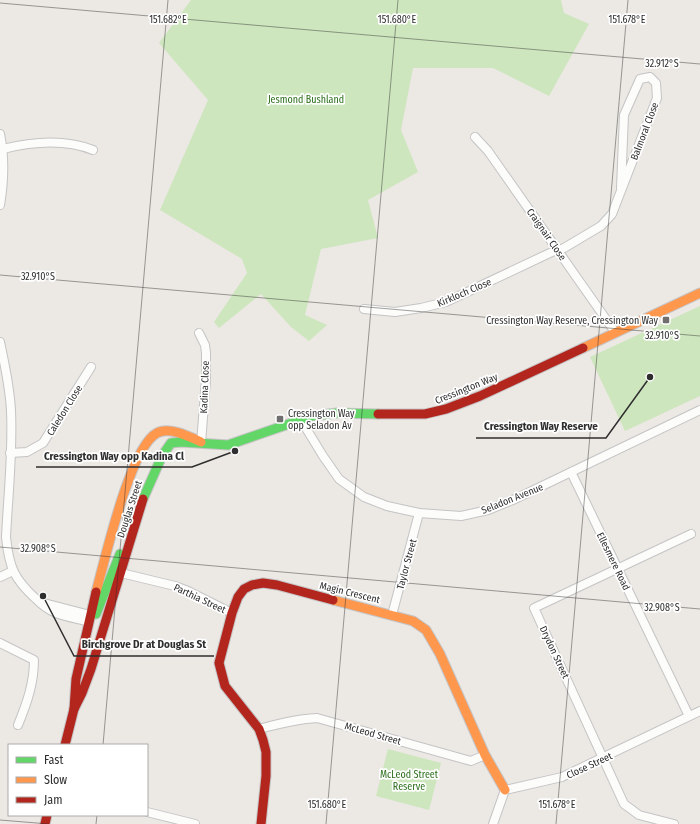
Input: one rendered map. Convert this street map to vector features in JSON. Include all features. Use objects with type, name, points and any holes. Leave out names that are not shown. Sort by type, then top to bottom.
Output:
[{"type":"street","name":"Balmoral Close","points":[[558,250],[601,226],[612,214],[657,98],[656,83],[650,78],[640,79],[624,115],[621,188]]},
{"type":"street","points":[[0,134],[3,149],[3,179],[0,205]]},
{"type":"street","name":"Craignair Close","points":[[475,137],[488,151],[616,332]]},
{"type":"street","points":[[3,149],[24,145],[70,144],[83,146],[93,150]]},
{"type":"street","name":"Kirkloch Close","points":[[364,309],[395,312],[446,302],[558,250]]},
{"type":"street","name":"Cressington Way","points":[[201,443],[228,445],[323,414],[342,412],[424,414],[443,410],[480,396],[700,293]]},
{"type":"street","name":"Kadina Close","points":[[200,333],[205,345],[206,353],[206,380],[201,443]]},
{"type":"street","points":[[0,342],[7,376],[11,410],[6,537],[7,552],[13,571],[20,583],[35,598],[50,605],[91,618]]},
{"type":"street","name":"Caledon Close","points":[[10,453],[27,452],[43,443],[91,367]]},
{"type":"street","name":"Seladon Avenue","points":[[301,420],[339,479],[364,497],[387,506],[419,513],[461,516],[488,510],[515,499],[700,410]]},
{"type":"street","name":"Douglas Street","points":[[65,744],[74,709],[76,679],[119,507],[131,475],[144,447],[154,435],[166,430],[187,435],[201,443]]},
{"type":"street","name":"Douglas Street","points":[[74,709],[83,693],[89,677],[121,573],[137,513],[153,474],[169,444],[176,441],[201,443]]},
{"type":"street","name":"Ellesmere Road","points":[[571,472],[689,716]]},
{"type":"street","points":[[91,618],[98,610],[137,513]]},
{"type":"street","name":"Taylor Street","points":[[392,615],[419,513]]},
{"type":"street","name":"Drydon Street","points":[[674,824],[639,815],[624,804],[534,608],[691,534]]},
{"type":"street","points":[[0,577],[13,571]]},
{"type":"street","name":"Parthia Street","points":[[121,573],[175,586],[232,613]]},
{"type":"street","name":"Magin Crescent","points":[[259,729],[225,686],[220,664],[232,613],[238,597],[244,589],[252,585],[263,583],[277,585],[392,615],[413,622],[426,630],[440,654],[485,755],[505,790]]},
{"type":"street","points":[[89,677],[88,659],[94,631],[91,618]]},
{"type":"street","points":[[0,643],[34,660],[34,674],[28,702],[18,724]]},
{"type":"street","name":"Close Street","points":[[505,790],[562,778],[700,711]]},
{"type":"street","name":"McLeod Street","points":[[259,729],[290,721],[317,718],[471,761],[485,755]]},
{"type":"street","points":[[259,729],[268,764],[261,824]]},
{"type":"street","points":[[493,824],[505,790]]},
{"type":"street","points":[[148,812],[195,824]]},
{"type":"green space","name":"Jesmond Bushland","points":[[191,0],[561,0],[564,13],[589,24],[549,96],[493,68],[413,68],[401,130],[418,172],[368,200],[378,238],[321,249],[305,315],[327,325],[309,341],[291,327],[261,294],[219,328],[214,322],[247,273],[242,259],[160,210],[208,100],[159,43]]},
{"type":"green space","points":[[700,306],[700,396],[625,431],[590,357]]},
{"type":"green space","name":"McLeod Street Reserve","points":[[388,749],[441,763],[429,810],[376,796]]},
{"type":"traffic: fast","points":[[143,499],[162,456],[171,443],[181,442],[228,445],[312,416],[337,413],[378,414]]},
{"type":"traffic: fast","points":[[96,614],[120,554]]},
{"type":"traffic: slow","points":[[583,348],[700,293]]},
{"type":"traffic: slow","points":[[96,592],[112,531],[128,481],[137,459],[147,443],[157,433],[162,431],[173,431],[201,442]]},
{"type":"traffic: slow","points":[[333,600],[413,621],[426,630],[440,654],[485,755],[505,790]]},
{"type":"traffic: jam","points":[[378,414],[425,414],[446,409],[480,396],[583,348]]},
{"type":"traffic: jam","points":[[74,709],[91,669],[143,499]]},
{"type":"traffic: jam","points":[[261,824],[266,776],[266,752],[263,740],[259,729],[225,686],[219,663],[232,613],[238,597],[244,589],[252,585],[263,583],[277,585],[333,600]]},
{"type":"traffic: jam","points":[[65,744],[74,709],[76,679],[96,592]]},
{"type":"traffic: jam","points":[[45,824],[47,816]]},
{"type":"place","name":"Cressington Way Reserve, Cressington Way","points":[[666,320]]},
{"type":"place","name":"Cressington Way Reserve","points":[[650,377]]},
{"type":"place","name":"Cressington Way opp Seladon Av","points":[[280,419]]},
{"type":"place","name":"Cressington Way opp Kadina Cl","points":[[235,451]]},
{"type":"place","name":"Birchgrove Dr at Douglas St","points":[[43,596]]}]
